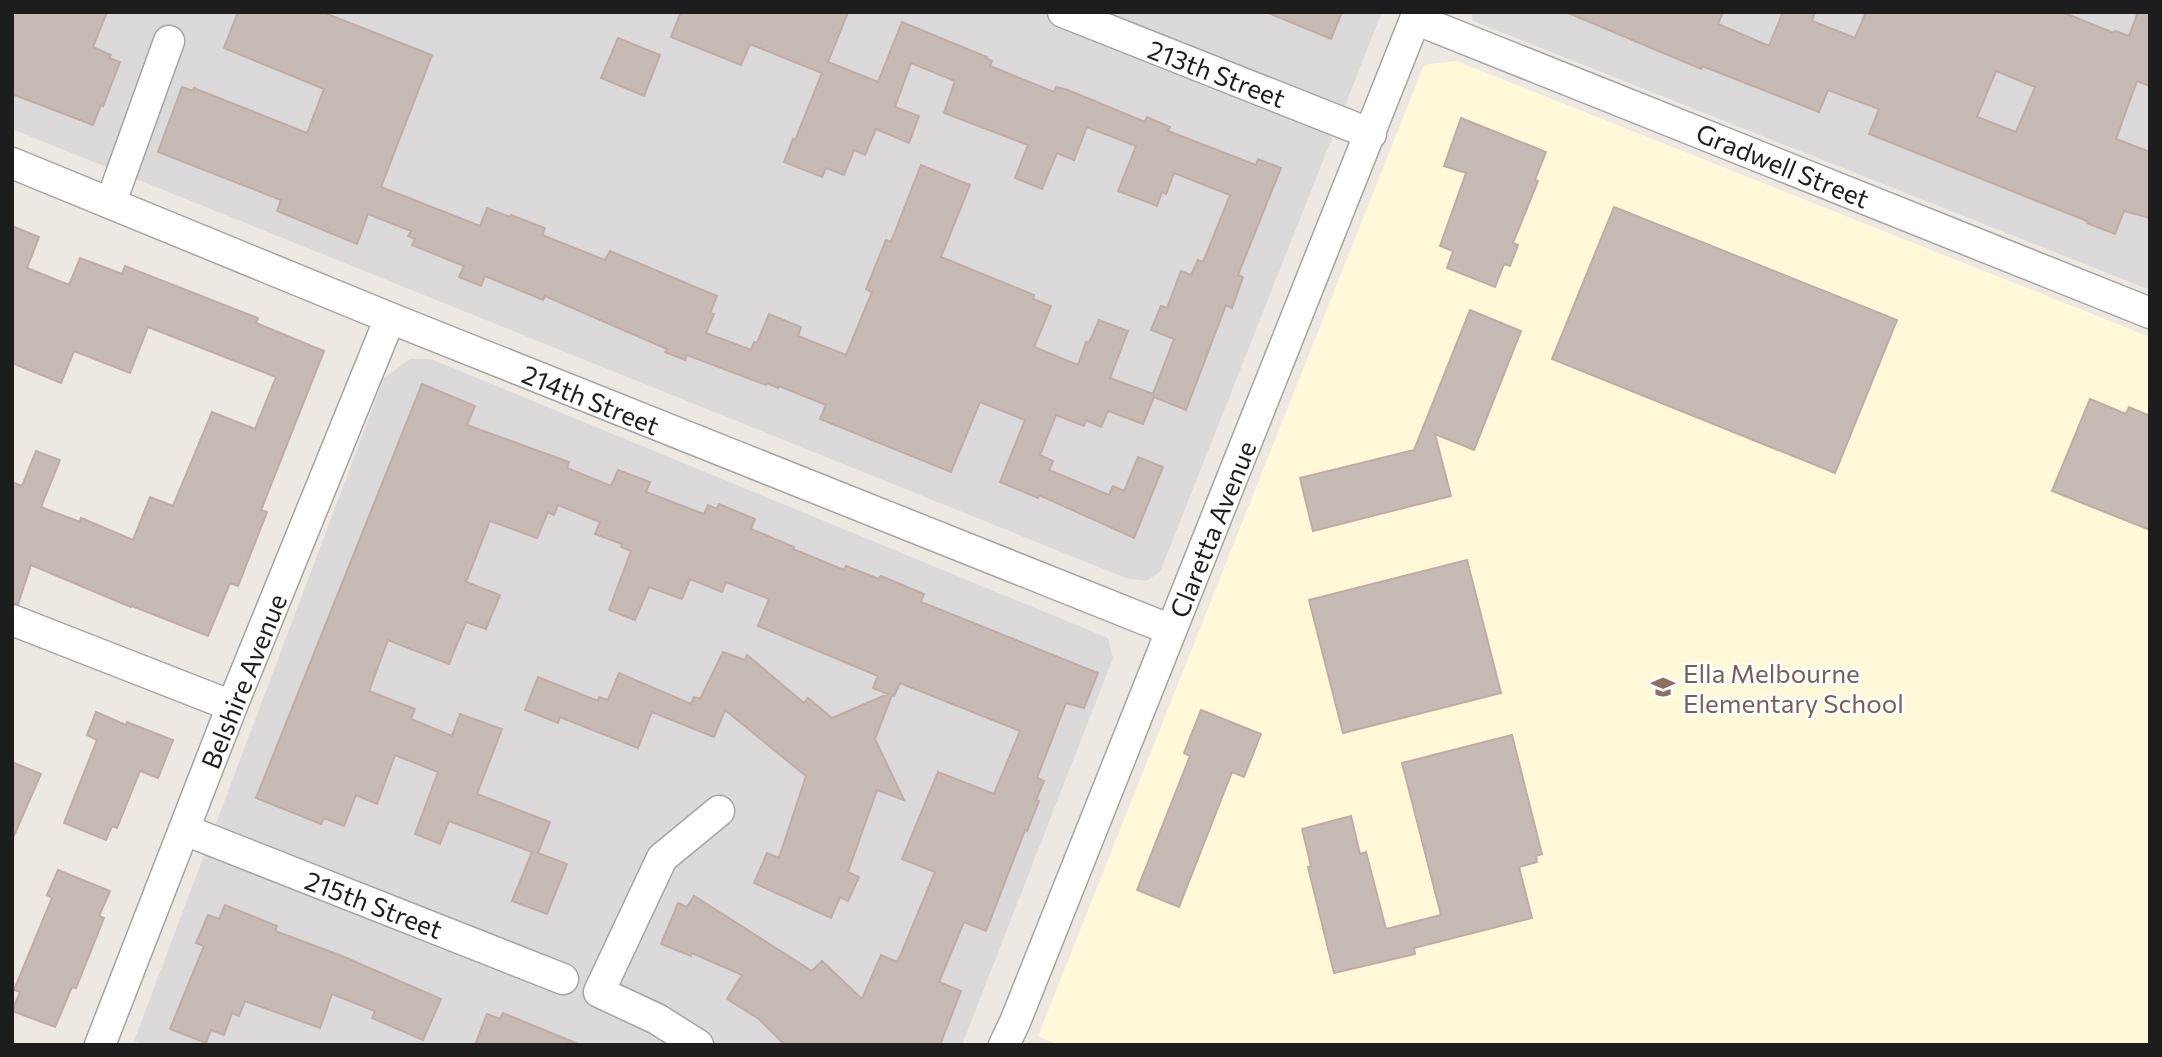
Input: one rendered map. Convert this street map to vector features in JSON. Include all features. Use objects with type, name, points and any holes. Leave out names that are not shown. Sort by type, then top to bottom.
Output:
[{"type":"street","name":"213th Street","points":[[1063,12],[1371,134]]},
{"type":"street","name":"Claretta Avenue","points":[[1004,1045],[1417,16]]},
{"type":"street","name":"Gradwell Street","points":[[1417,16],[2150,313]]},
{"type":"street","points":[[111,202],[169,41]]},
{"type":"street","name":"214th Street","points":[[12,163],[390,318],[1171,630]]},
{"type":"street","name":"Belshire Avenue","points":[[100,1045],[232,706],[390,318]]},
{"type":"street","points":[[12,620],[232,706]]},
{"type":"street","points":[[698,1045],[657,1018],[599,992],[662,858],[719,811]]},
{"type":"street","name":"215th Street","points":[[185,830],[564,979]]},
{"type":"shaded area","points":[[12,12],[1382,12],[1160,572],[1146,581],[1126,578],[12,129]]},
{"type":"shaded area","points":[[1471,12],[2150,12],[2150,290],[1473,21]]},
{"type":"shaded area","name":"Ella Melbourne Elementary School","points":[[1456,61],[2150,337],[2150,1045],[1059,1045],[1038,1036],[1424,65]]},
{"type":"shaded area","points":[[410,359],[431,359],[1108,638],[1113,658],[962,1045],[144,1045],[134,1041],[384,378]]},
{"type":"building","points":[[12,12],[107,12],[93,47],[120,62],[93,125],[12,94]]},
{"type":"building","points":[[238,12],[322,12],[432,55],[381,187],[480,226],[487,208],[510,217],[511,215],[545,228],[542,235],[605,260],[610,251],[717,296],[710,313],[714,314],[706,333],[751,350],[754,342],[757,343],[769,314],[801,327],[798,336],[846,355],[872,292],[866,289],[886,240],[891,242],[921,165],[970,185],[941,257],[1034,295],[1033,299],[1051,306],[1034,347],[1078,365],[1086,342],[1089,343],[1099,320],[1128,331],[1110,378],[1153,394],[1174,339],[1151,330],[1161,306],[1167,308],[1181,271],[1191,275],[1198,260],[1203,262],[1230,195],[1174,173],[1166,194],[1162,192],[1157,206],[1118,191],[1136,146],[1087,127],[1074,160],[1057,153],[1042,189],[1015,178],[1028,145],[944,113],[955,81],[911,63],[895,107],[919,116],[909,143],[876,129],[865,155],[854,150],[844,175],[826,168],[822,177],[784,162],[822,73],[750,44],[741,65],[671,37],[681,12],[848,12],[828,62],[878,82],[902,22],[987,57],[992,61],[990,66],[1054,92],[1056,87],[1068,90],[1145,122],[1147,117],[1170,127],[1168,131],[1256,165],[1258,159],[1281,168],[1238,275],[1243,277],[1232,308],[1226,305],[1186,410],[1154,397],[1143,424],[1108,411],[1101,427],[1086,420],[1084,426],[1056,415],[1040,455],[1053,461],[1049,470],[1109,495],[1113,486],[1124,491],[1138,457],[1163,467],[1134,538],[1039,495],[1038,498],[1000,482],[1025,420],[980,402],[951,472],[820,419],[826,405],[779,386],[766,385],[687,355],[685,360],[665,352],[667,349],[545,296],[543,300],[485,276],[481,286],[459,277],[464,266],[412,245],[415,239],[408,236],[411,231],[368,214],[357,244],[277,211],[281,200],[158,152],[182,87],[193,91],[194,88],[307,133],[324,89],[224,48]]},
{"type":"building","points":[[1266,12],[1342,12],[1331,39]]},
{"type":"building","points":[[1566,12],[1723,12],[1718,24],[1769,46],[1783,12],[1815,12],[1812,21],[1855,38],[1866,12],[2062,12],[2114,33],[2115,31],[2129,36],[2138,12],[2150,12],[2150,86],[2137,81],[2116,139],[2150,152],[2150,218],[2124,211],[2115,234],[1869,134],[1879,109],[1828,90],[1819,112],[1702,66],[1701,69]],"holes":[[[1996,71],[2035,87],[2016,132],[1977,117]]]},
{"type":"building","points":[[618,38],[660,55],[644,96],[601,78]]},
{"type":"building","points":[[1461,118],[1546,152],[1535,180],[1538,181],[1513,243],[1518,245],[1510,266],[1504,264],[1495,287],[1447,268],[1453,251],[1440,246],[1466,173],[1444,166]]},
{"type":"building","points":[[1614,207],[1897,320],[1835,473],[1552,359]]},
{"type":"building","points":[[12,226],[39,237],[27,268],[69,285],[80,258],[122,274],[125,266],[258,318],[256,323],[324,351],[261,510],[267,512],[238,586],[230,583],[208,636],[31,565],[18,604],[12,603],[12,482],[22,486],[36,451],[60,460],[41,507],[80,522],[81,518],[133,540],[150,497],[173,506],[212,412],[255,429],[276,377],[148,327],[130,373],[74,351],[61,383],[12,363]]},
{"type":"building","points":[[1470,310],[1521,331],[1474,450],[1435,434],[1451,496],[1313,531],[1300,478],[1414,450]]},
{"type":"building","points":[[422,384],[475,406],[467,425],[569,462],[567,468],[611,486],[618,470],[650,482],[646,492],[704,514],[708,505],[717,509],[719,504],[755,519],[751,529],[794,547],[793,549],[844,570],[846,566],[879,579],[881,576],[924,594],[921,602],[1098,673],[1084,708],[1066,703],[1037,778],[1044,781],[1036,800],[1039,801],[986,931],[964,922],[939,982],[961,991],[940,1045],[785,1045],[759,1019],[727,999],[742,975],[692,953],[691,956],[661,944],[678,903],[687,907],[694,896],[812,971],[822,961],[862,999],[881,955],[897,962],[935,872],[902,859],[938,772],[994,794],[1020,731],[900,683],[894,696],[892,695],[875,739],[904,800],[877,790],[848,872],[859,877],[848,901],[840,897],[831,918],[754,883],[767,853],[779,858],[806,776],[725,710],[714,737],[652,712],[638,748],[560,717],[558,723],[525,710],[538,677],[598,701],[599,697],[608,700],[619,673],[691,704],[694,697],[700,699],[723,652],[745,660],[747,655],[804,703],[808,698],[832,718],[888,694],[873,688],[878,676],[758,626],[769,599],[726,582],[722,592],[690,579],[682,599],[649,587],[635,620],[609,610],[631,551],[621,547],[622,544],[595,534],[600,522],[558,505],[554,515],[548,512],[537,538],[490,521],[466,582],[500,595],[486,629],[466,622],[449,664],[388,640],[369,691],[415,709],[411,719],[452,736],[460,714],[502,729],[477,794],[550,822],[538,853],[567,864],[547,914],[512,901],[532,852],[449,821],[440,844],[415,834],[438,772],[395,755],[377,804],[356,795],[344,826],[324,818],[321,824],[256,798]]},
{"type":"building","points":[[2090,399],[2126,414],[2129,407],[2150,416],[2150,530],[2052,491]]},
{"type":"building","points":[[1467,560],[1501,693],[1343,733],[1309,600]]},
{"type":"building","points":[[1201,710],[1261,734],[1244,777],[1232,772],[1179,907],[1137,890],[1190,756],[1184,753]]},
{"type":"building","points":[[96,712],[173,740],[158,778],[140,771],[117,828],[112,826],[106,840],[64,823],[97,740],[87,735]]},
{"type":"building","points":[[1512,735],[1542,854],[1536,856],[1537,862],[1519,867],[1532,918],[1414,948],[1415,954],[1334,973],[1308,867],[1311,866],[1302,829],[1351,816],[1360,854],[1366,852],[1386,929],[1441,915],[1402,763]]},
{"type":"building","points":[[12,762],[41,774],[12,840]]},
{"type":"building","points":[[58,870],[110,891],[99,916],[104,918],[76,988],[72,987],[55,1027],[12,1011],[20,992],[14,990],[52,898],[47,895]]},
{"type":"building","points":[[225,905],[277,926],[275,931],[342,956],[441,999],[423,1040],[372,1018],[375,1011],[332,994],[320,1028],[245,1001],[239,1016],[232,1013],[224,1035],[211,1030],[206,1043],[170,1029],[204,946],[196,943],[208,915],[219,919]]},
{"type":"building","points":[[503,1013],[578,1045],[475,1045],[487,1014],[500,1019]]},
{"type":"place","name":"Ella Melbourne Elementary School","points":[[1663,687]]}]
